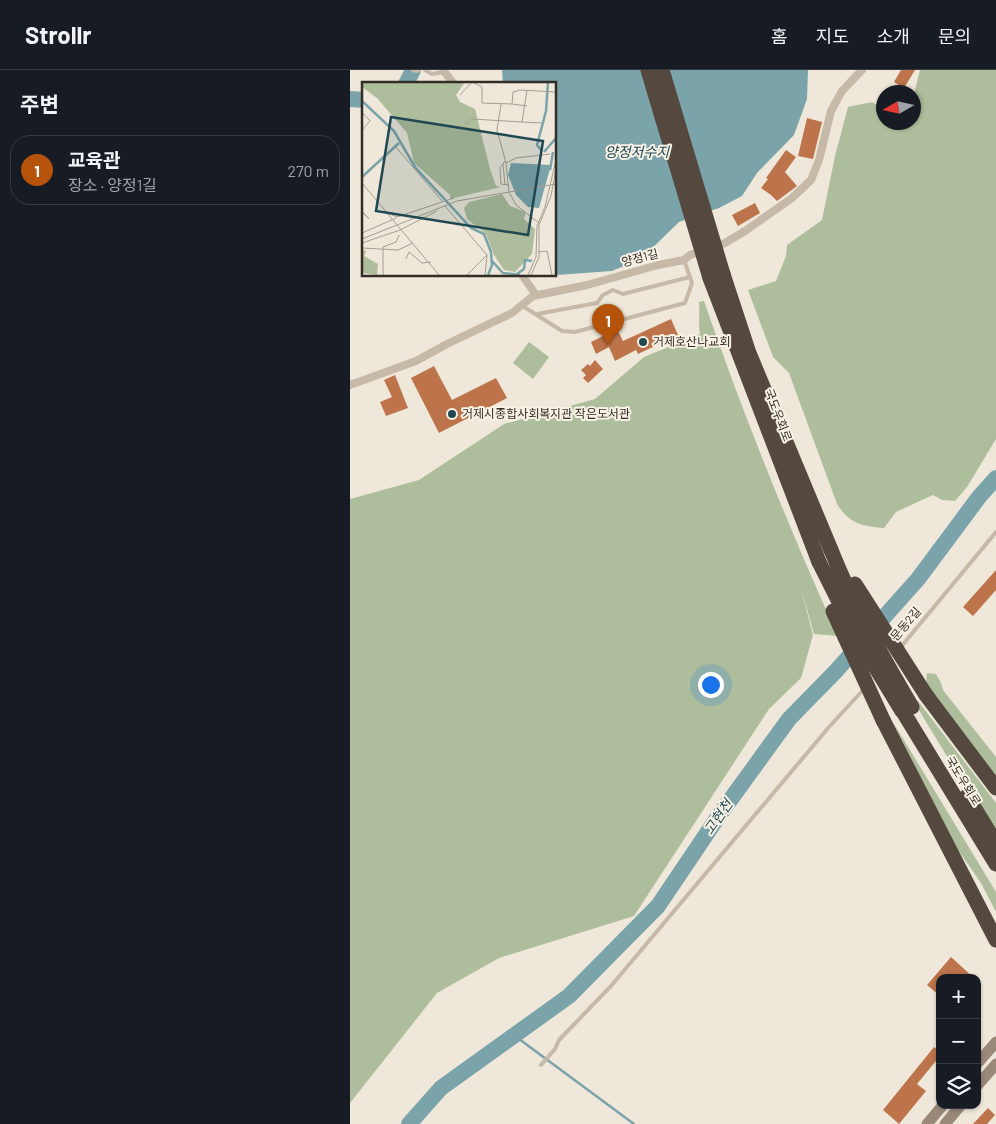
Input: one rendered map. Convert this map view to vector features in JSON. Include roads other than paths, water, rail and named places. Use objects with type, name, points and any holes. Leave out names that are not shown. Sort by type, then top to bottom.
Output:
[{"type":"highway","points":[[648,70],[716,276]]},
{"type":"highway","points":[[662,70],[716,276]]},
{"type":"highway","name":"국도우회로","points":[[716,276],[831,550]]},
{"type":"highway","name":"국도우회로","points":[[716,276],[818,562]]},
{"type":"highway","points":[[831,550],[926,695],[996,788]]},
{"type":"highway","points":[[831,550],[844,582],[908,711]]},
{"type":"highway","points":[[818,562],[854,632],[908,711]]},
{"type":"highway","points":[[818,562],[829,603],[884,720],[996,940]]},
{"type":"highway","name":"국도우회로","points":[[908,711],[996,843]]},
{"type":"highway","name":"국도우회로","points":[[908,711],[996,864]]},
{"type":"highway","points":[[955,861],[969,875],[996,923]]},
{"type":"main road","points":[[981,1059],[996,1042]]},
{"type":"main road","points":[[981,1081],[996,1064]]},
{"type":"main road","points":[[927,1124],[939,1109]]},
{"type":"main road","points":[[945,1124],[958,1109]]},
{"type":"street","name":"양정1길","points":[[350,384],[416,361],[512,313],[521,304],[536,295],[587,285],[658,264],[684,260],[725,243],[745,231],[792,198],[811,180],[819,160],[831,111],[842,91],[862,70]]},
{"type":"street","points":[[444,71],[452,82]]},
{"type":"street","points":[[523,276],[536,295]]},
{"type":"lane","points":[[425,70],[432,74],[444,71]]},
{"type":"lane","points":[[521,304],[562,330],[575,332],[685,303],[692,283],[684,260]]},
{"type":"lane","points":[[536,314],[597,303],[603,295],[613,290],[623,294],[690,277]]},
{"type":"lane","name":"문동2길","points":[[874,677],[996,532]]},
{"type":"lane","points":[[541,1065],[555,1049],[559,1040],[611,986],[829,727],[868,684]]},
{"type":"water","name":"양정저수지","points":[[502,70],[808,70],[807,99],[794,135],[757,173],[742,196],[719,208],[679,222],[641,259],[612,271],[557,275],[556,82],[503,82]]},
{"type":"waterway","points":[[407,82],[413,70]]},
{"type":"waterway","points":[[350,99],[362,100]]},
{"type":"waterway","name":"고현천","points":[[409,1124],[441,1088],[569,996],[658,906],[720,814],[789,719],[836,671],[918,579],[979,497],[996,478]]},
{"type":"waterway","points":[[515,1036],[634,1124]]},
{"type":"place","name":"거제호산나교회","points":[[643,342]]},
{"type":"place","name":"교육관","points":[[608,345]]},
{"type":"place","name":"거제시종합사회복지관 작은도서관","points":[[452,414]]}]
